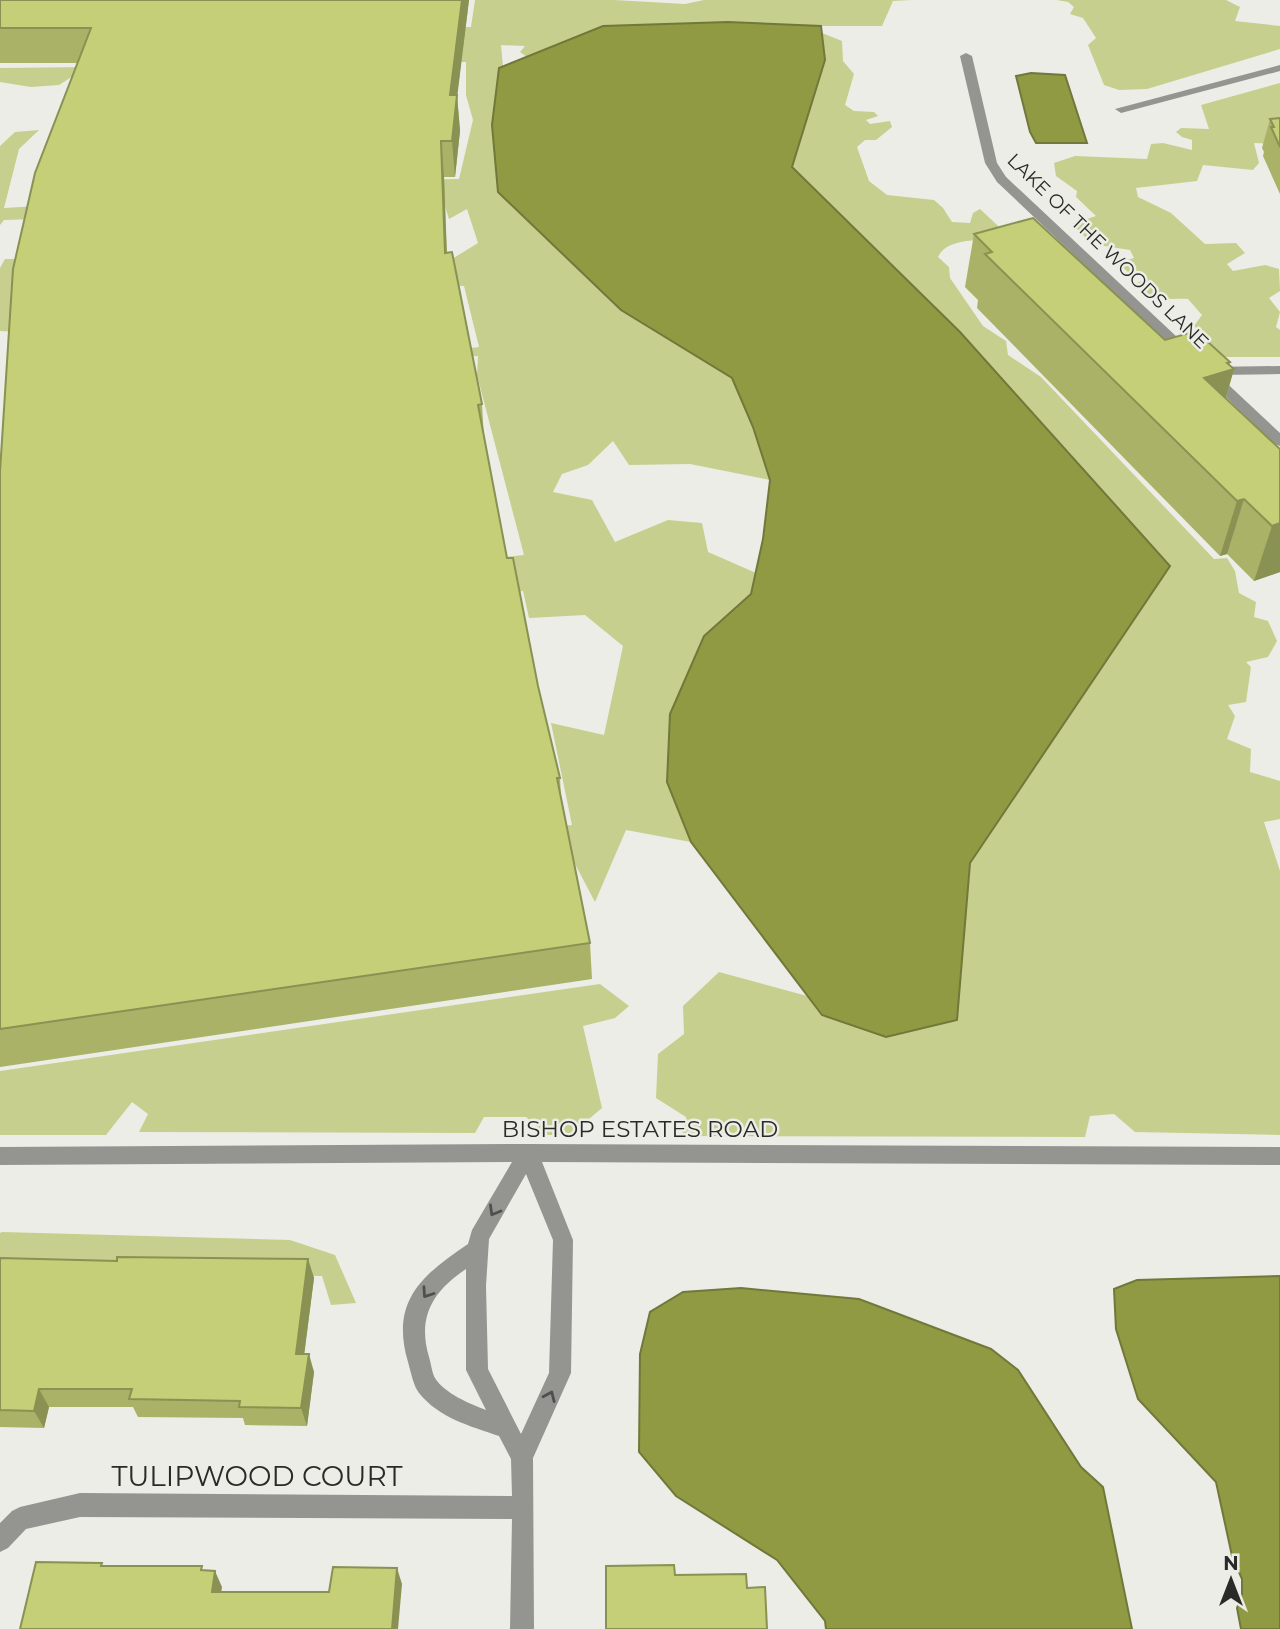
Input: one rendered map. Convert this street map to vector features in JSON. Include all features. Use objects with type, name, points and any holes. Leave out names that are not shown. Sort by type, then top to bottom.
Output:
[{"type":"street","name":"LAKE OF THE WOODS LANE","points":[[965,56],[990,163],[1001,179],[1280,441]]},
{"type":"street","points":[[1121,109],[1280,68]]},
{"type":"street","points":[[1205,371],[1280,370]]},
{"type":"street","points":[[522,1629],[522,1458],[477,1370],[475,1286],[479,1237],[528,1153]]},
{"type":"street","points":[[522,1458],[560,1373],[562,1240],[528,1153]]},
{"type":"street","name":"BISHOP ESTATES ROAD","points":[[0,1156],[528,1153],[1280,1156]]},
{"type":"street","points":[[478,1249],[437,1277],[418,1305],[413,1341],[426,1385],[457,1411],[507,1428]]},
{"type":"street","name":"TULIPWOOD COURT","points":[[0,1540],[20,1519],[80,1505],[524,1508]]},
{"type":"shaded area","points":[[475,0],[614,0],[685,4],[704,0],[911,0],[893,1],[882,26],[728,22],[603,26],[527,57],[520,52],[525,46],[501,45],[503,67],[499,69],[498,192],[621,310],[732,378],[753,427],[770,480],[690,464],[629,465],[613,441],[588,465],[562,474],[553,492],[592,500],[615,542],[668,520],[702,523],[708,552],[756,573],[751,594],[704,636],[667,782],[691,842],[626,830],[595,902],[575,864],[335,903],[306,856],[572,825],[551,723],[604,735],[623,646],[585,615],[529,618],[523,591],[207,628],[41,608],[524,555],[477,375],[478,356],[283,369],[479,347],[464,286],[438,285],[452,259],[478,243],[467,209],[449,219],[445,206],[273,213],[271,182],[459,179],[473,120],[466,95],[466,62],[302,63],[283,27],[471,27]]},
{"type":"shaded area","points":[[1057,0],[1226,0],[1240,7],[1235,21],[1280,26],[1280,49],[1147,89],[1119,90],[1104,85],[1088,45],[1096,38],[1083,18],[1070,14],[1074,7],[1068,2]]},
{"type":"shaded area","points":[[728,22],[821,26],[825,60],[792,167],[960,332],[1170,566],[970,863],[957,1020],[886,1037],[822,1015],[691,842],[667,782],[670,714],[704,636],[751,594],[763,539],[770,480],[753,427],[732,378],[621,310],[498,192],[492,125],[499,68],[603,26]]},
{"type":"shaded area","points":[[822,33],[842,41],[843,61],[854,74],[845,105],[854,111],[874,112],[878,116],[866,120],[870,124],[890,121],[892,127],[876,140],[865,140],[857,147],[869,181],[887,195],[934,200],[952,222],[970,223],[973,213],[980,209],[1012,239],[960,242],[943,250],[938,257],[949,267],[950,278],[983,326],[1006,341],[1008,355],[1041,377],[1214,559],[1227,558],[1235,571],[1239,593],[1256,602],[1254,617],[1268,621],[1277,641],[1268,657],[1246,662],[1251,667],[1246,702],[1228,705],[1235,716],[1227,739],[1251,749],[1250,772],[1280,781],[1280,819],[1264,822],[1280,871],[1280,1135],[1135,1132],[1114,1114],[1090,1116],[1085,1137],[682,1136],[686,1117],[656,1098],[658,1054],[684,1034],[683,1006],[719,972],[807,996],[822,1015],[957,1020],[970,863],[1170,566],[960,332],[792,167],[825,60]]},
{"type":"shaded area","points":[[87,67],[59,85],[31,87],[0,82],[0,68]]},
{"type":"shaded area","points":[[1031,73],[1065,75],[1087,143],[1036,143],[1030,132],[1016,76]]},
{"type":"shaded area","points":[[1280,83],[1280,144],[1254,143],[1259,163],[1253,170],[1203,165],[1197,181],[1136,188],[1138,197],[1171,213],[1205,244],[1236,243],[1245,253],[1227,264],[1233,271],[1265,265],[1279,269],[1280,291],[1269,298],[1280,312],[1276,327],[1280,330],[1280,357],[1220,357],[1206,349],[1206,336],[1194,326],[1202,315],[1188,299],[1158,298],[1145,294],[1137,283],[1142,281],[1141,272],[1128,272],[1118,263],[1134,258],[1130,250],[1092,244],[1072,224],[1096,216],[1076,197],[1077,191],[1056,176],[1054,163],[1075,156],[1147,159],[1151,144],[1163,143],[1192,150],[1192,140],[1176,132],[1181,128],[1209,129],[1201,105]]},
{"type":"shaded area","points":[[39,130],[19,149],[4,208],[38,206],[36,219],[4,220],[0,225],[0,146],[15,132]]},
{"type":"shaded area","points":[[5,259],[30,259],[18,332],[0,331],[0,268]]},
{"type":"shaded area","points":[[600,984],[629,1006],[615,1018],[583,1026],[602,1108],[570,1135],[547,1135],[526,1117],[484,1117],[475,1133],[139,1132],[148,1114],[132,1102],[106,1135],[0,1135],[0,1071]]},
{"type":"shaded area","points":[[2,1232],[290,1240],[335,1255],[356,1303],[331,1305],[322,1276],[121,1273],[0,1263]]},
{"type":"shaded area","points":[[1280,1276],[1280,1629],[1241,1629],[1237,1608],[1242,1594],[1242,1579],[1232,1556],[1216,1482],[1138,1399],[1116,1329],[1114,1289],[1137,1280]]},
{"type":"shaded area","points":[[741,1288],[859,1299],[991,1349],[1018,1370],[1081,1467],[1103,1487],[1132,1629],[826,1629],[825,1621],[777,1560],[676,1496],[639,1452],[640,1354],[650,1312],[683,1292]]},
{"type":"building","points":[[0,0],[462,0],[450,95],[457,95],[452,141],[441,141],[445,253],[452,252],[482,404],[478,405],[507,558],[513,558],[538,686],[560,778],[557,778],[590,943],[0,1029],[0,471],[13,269],[35,173],[91,28],[0,28]]},
{"type":"building","points":[[1280,118],[1280,147],[1270,119]]},
{"type":"building","points":[[1033,218],[1165,340],[1196,331],[1230,362],[1227,363],[1234,369],[1204,378],[1280,449],[1280,523],[1272,526],[1244,499],[1237,501],[985,254],[992,252],[974,234]]},
{"type":"building","points":[[117,1257],[308,1259],[296,1354],[309,1354],[301,1408],[239,1407],[240,1401],[129,1399],[132,1389],[39,1389],[34,1411],[0,1410],[0,1258],[117,1261]]},
{"type":"building","points":[[36,1562],[102,1563],[101,1566],[202,1566],[201,1570],[215,1571],[212,1592],[329,1592],[333,1567],[397,1568],[392,1629],[20,1629]]},
{"type":"building","points":[[674,1565],[675,1575],[746,1574],[747,1588],[765,1587],[767,1629],[606,1629],[606,1566]]}]
